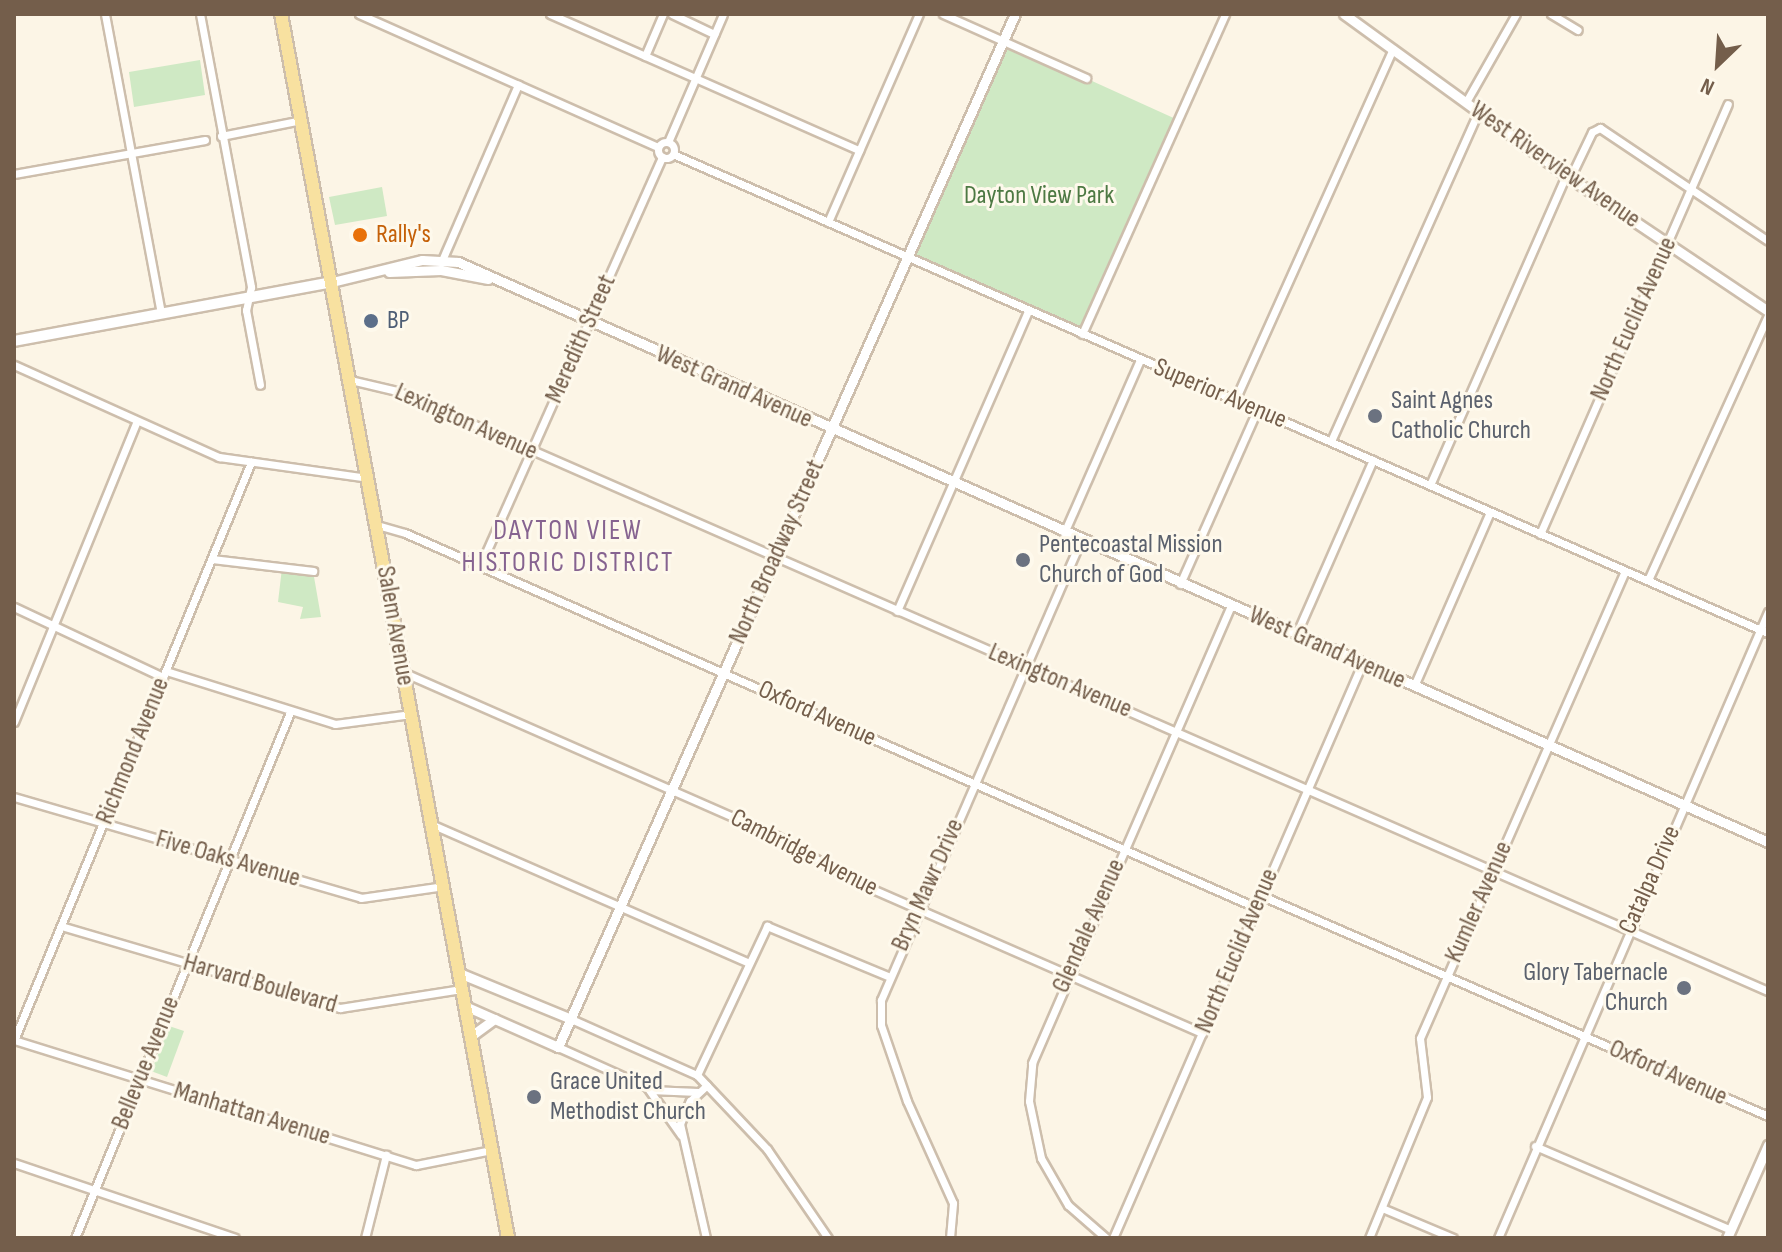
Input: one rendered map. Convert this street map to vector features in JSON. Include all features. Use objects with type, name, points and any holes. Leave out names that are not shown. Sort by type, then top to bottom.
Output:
[{"type":"main road","name":"Salem Avenue","points":[[281,14],[508,1238]]},
{"type":"main road","name":"West Grand Avenue","points":[[14,341],[332,282]]},
{"type":"street","points":[[105,14],[161,313]]},
{"type":"street","points":[[200,14],[251,287],[248,300],[260,385]]},
{"type":"street","points":[[359,14],[658,147],[662,157],[673,154],[668,142]]},
{"type":"street","points":[[550,14],[859,150]]},
{"type":"street","points":[[645,56],[663,14]]},
{"type":"street","points":[[672,14],[714,34]]},
{"type":"street","points":[[658,147],[668,142],[723,14]]},
{"type":"street","points":[[828,222],[919,14]]},
{"type":"street","points":[[943,14],[1086,78]]},
{"type":"street","name":"North Broadway Street","points":[[558,1047],[1015,14]]},
{"type":"street","points":[[1082,334],[1225,14]]},
{"type":"street","name":"West Riverview Avenue","points":[[1344,14],[1568,176],[1768,313]]},
{"type":"street","points":[[1466,102],[1516,14]]},
{"type":"street","points":[[1551,14],[1578,30]]},
{"type":"street","points":[[1235,400],[1393,49]]},
{"type":"street","points":[[443,258],[518,85]]},
{"type":"street","name":"North Euclid Avenue","points":[[1540,534],[1728,104]]},
{"type":"street","points":[[1331,441],[1478,112]]},
{"type":"street","points":[[221,136],[302,120]]},
{"type":"street","points":[[1430,485],[1568,176],[1592,132],[1600,128],[1768,241]]},
{"type":"street","points":[[14,174],[205,140]]},
{"type":"street","name":"Superior Avenue","points":[[673,154],[1764,631]]},
{"type":"street","name":"Meredith Street","points":[[480,566],[662,157]]},
{"type":"street","name":"West Grand Avenue","points":[[332,282],[443,258],[1768,842]]},
{"type":"street","name":"West Grand Avenue","points":[[389,272],[441,270],[491,280]]},
{"type":"street","points":[[897,611],[1028,311]]},
{"type":"street","points":[[1648,580],[1768,313]]},
{"type":"street","points":[[1064,533],[1140,360]]},
{"type":"street","points":[[14,365],[206,452],[251,462],[368,478]]},
{"type":"street","name":"Lexington Avenue","points":[[350,380],[375,382],[1768,991]]},
{"type":"street","points":[[1180,584],[1257,410]]},
{"type":"street","points":[[14,722],[137,421]]},
{"type":"street","points":[[1296,635],[1373,460]]},
{"type":"street","name":"Richmond Avenue","points":[[14,1040],[251,462]]},
{"type":"street","points":[[1414,686],[1490,512]]},
{"type":"street","name":"Oxford Avenue","points":[[377,525],[480,566],[1255,907]]},
{"type":"street","name":"Bryn Mawr Drive","points":[[950,1238],[953,1203],[881,1025],[888,976],[1081,540]]},
{"type":"street","points":[[212,559],[313,571]]},
{"type":"street","name":"Kumler Avenue","points":[[1369,1238],[1427,1097],[1420,1038],[1625,571]]},
{"type":"street","name":"Glendale Avenue","points":[[1106,1238],[1077,1215],[1054,1184],[1031,1121],[1032,1063],[1231,606]]},
{"type":"street","points":[[14,607],[164,674],[342,725],[411,714]]},
{"type":"street","name":"Catalpa Drive","points":[[1498,1238],[1683,804],[1764,631],[1768,612]]},
{"type":"street","name":"North Euclid Avenue","points":[[1113,1238],[1362,664]]},
{"type":"street","name":"Cambridge Avenue","points":[[405,673],[672,790],[918,908],[1202,1033]]},
{"type":"street","name":"Bellevue Avenue","points":[[75,1238],[291,710]]},
{"type":"street","name":"Five Oaks Avenue","points":[[14,797],[369,899],[444,886]]},
{"type":"street","points":[[431,824],[747,962]]},
{"type":"street","name":"Oxford Avenue","points":[[1260,895],[1768,1116]]},
{"type":"street","name":"Harvard Boulevard","points":[[61,926],[340,1008],[462,989]]},
{"type":"street","points":[[697,1075],[761,931],[773,927],[888,976]]},
{"type":"street","points":[[459,973],[484,980],[697,1075],[767,1149],[828,1238]]},
{"type":"street","points":[[462,989],[484,980]]},
{"type":"street","points":[[465,1006],[650,1090],[698,1092]]},
{"type":"street","points":[[471,1036],[494,1019]]},
{"type":"street","name":"Manhattan Avenue","points":[[14,1040],[416,1165],[492,1150]]},
{"type":"street","points":[[706,1238],[682,1137],[685,1111],[707,1085]]},
{"type":"street","points":[[650,1090],[682,1137]]},
{"type":"street","points":[[1535,1146],[1729,1234],[1768,1145]]},
{"type":"street","points":[[365,1238],[386,1155]]},
{"type":"street","points":[[14,1163],[235,1238]]},
{"type":"street","points":[[1382,1208],[1453,1238]]},
{"type":"green space","name":"Dayton View Park","points":[[1004,41],[1178,120],[1082,334],[906,256]]},
{"type":"green space","points":[[200,60],[205,95],[134,107],[129,72]]},
{"type":"green space","points":[[382,187],[387,216],[335,225],[329,197]]},
{"type":"green space","points":[[282,568],[313,571],[321,617],[300,619],[303,607],[278,602]]},
{"type":"green space","points":[[169,1026],[184,1031],[167,1077],[151,1071]]},
{"type":"place","name":"Rally's","points":[[360,235]]},
{"type":"place","name":"BP","points":[[371,321]]},
{"type":"place","name":"Saint Agnes Catholic Church","points":[[1375,416]]},
{"type":"place","name":"Pentecoastal Mission Church of God","points":[[1023,560]]},
{"type":"place","name":"Glory Tabernacle Church","points":[[1684,988]]},
{"type":"place","name":"Grace United Methodist Church","points":[[534,1097]]},
{"type":"district","name":"DAYTON VIEW HISTORIC DISTRICT","points":[[568,547]]}]
